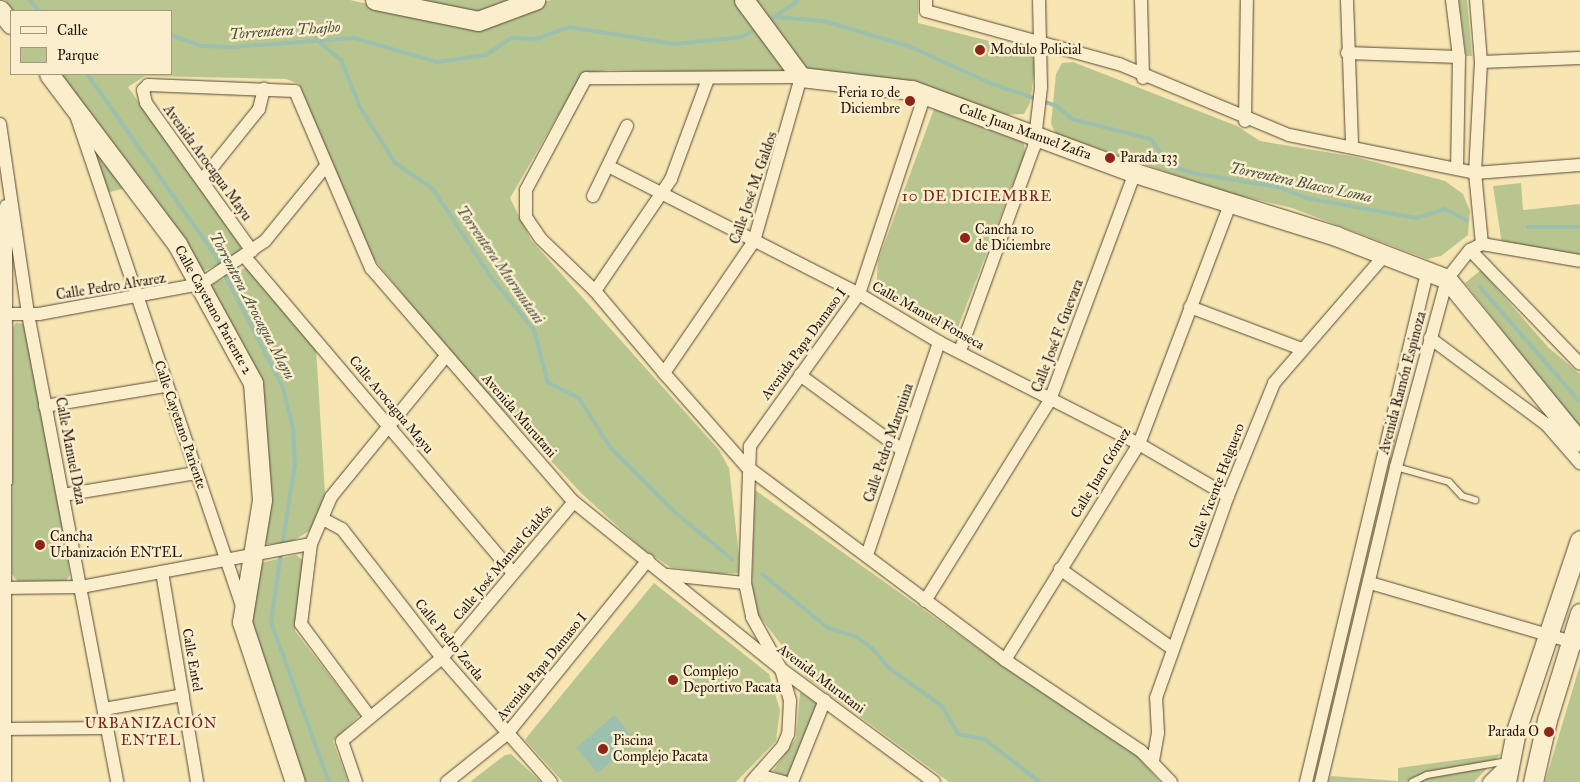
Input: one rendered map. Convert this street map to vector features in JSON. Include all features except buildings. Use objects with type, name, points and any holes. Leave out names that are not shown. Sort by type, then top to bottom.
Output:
[{"type":"street","points":[[375,0],[478,21],[535,0]]},
{"type":"street","points":[[960,350],[1036,135],[1041,87],[1039,0]]},
{"type":"street","points":[[1141,0],[1143,78]]},
{"type":"street","points":[[1245,121],[1247,0]]},
{"type":"street","points":[[1346,0],[1352,146]]},
{"type":"street","points":[[1452,0],[1459,57],[1456,168]]},
{"type":"street","points":[[1476,0],[1481,62],[1476,173],[1482,244],[1580,261]]},
{"type":"street","points":[[748,5],[766,32],[801,77]]},
{"type":"street","points":[[926,5],[1119,64],[1143,78],[1245,121],[1289,135],[1352,146],[1476,173],[1580,165]]},
{"type":"street","points":[[0,10],[10,23]]},
{"type":"street","points":[[1347,53],[1459,57]]},
{"type":"street","points":[[1481,62],[1580,58]]},
{"type":"street","name":"Calle Cayetano Pariente","points":[[50,75],[74,106],[136,299],[227,559],[242,606],[244,635],[295,782]]},
{"type":"street","name":"Calle Juan Manuel Zafra","points":[[595,291],[540,238],[526,217],[525,201],[526,190],[586,78],[708,79],[801,77],[925,95],[1135,173],[1336,236],[1383,257],[1447,279]]},
{"type":"street","name":"Calle José M. Galdos","points":[[664,373],[754,241],[801,77]]},
{"type":"street","points":[[708,79],[663,193],[595,291],[746,466],[1005,660],[1153,761],[1171,782]]},
{"type":"street","name":"Avenida Murutani","points":[[143,90],[154,83],[295,91],[301,98],[326,166],[371,268],[574,502],[781,669],[934,782]]},
{"type":"street","points":[[202,180],[260,110],[264,89]]},
{"type":"street","name":"Avenida Arocagua Mayu","points":[[143,90],[146,104],[202,180],[249,254]]},
{"type":"street","name":"Avenida Papa Damaso I","points":[[781,669],[752,617],[745,583],[746,466],[750,446],[859,294],[925,95]]},
{"type":"street","name":"Calle Cayetano Pariente 2","points":[[74,106],[178,244],[253,383],[262,500],[242,606]]},
{"type":"street","name":"Calle Manuel Daza","points":[[0,124],[6,151],[28,314],[117,782]]},
{"type":"street","points":[[593,196],[610,167],[627,126]]},
{"type":"street","points":[[5,782],[3,498],[6,151]]},
{"type":"street","name":"Calle Pedro Alvarez","points":[[4,314],[28,314],[136,299],[201,284],[249,254],[326,166]]},
{"type":"street","name":"Calle Manuel Fonseca","points":[[610,167],[859,294],[938,342],[960,350],[1050,400],[1139,444],[1228,496]]},
{"type":"street","name":"Calle José F. Guevara","points":[[924,601],[1050,400],[1135,173]]},
{"type":"street","name":"Calle Juan Gómez","points":[[1005,660],[1139,444],[1230,204]]},
{"type":"street","name":"Avenida Ramón Espinoza","points":[[1321,782],[1370,583],[1396,467],[1447,279],[1470,250],[1482,244]]},
{"type":"street","points":[[1470,250],[1580,364]]},
{"type":"street","name":"Calle Arocagua Mayu","points":[[249,254],[389,426],[513,573]]},
{"type":"street","name":"Calle Vicente Helguero","points":[[1153,761],[1158,733],[1156,698],[1228,496],[1274,383],[1383,257]]},
{"type":"street","name":"Avenida Ramón Espinoza","points":[[1306,782],[1427,272]]},
{"type":"street","points":[[1447,279],[1580,442]]},
{"type":"street","points":[[1190,306],[1302,349]]},
{"type":"street","points":[[1430,338],[1546,424],[1580,463]]},
{"type":"street","name":"Calle Pedro Marquina","points":[[867,555],[938,342]]},
{"type":"street","points":[[370,717],[301,624],[311,544],[331,497],[446,356]]},
{"type":"street","points":[[800,375],[902,450]]},
{"type":"street","points":[[45,406],[166,386]]},
{"type":"street","points":[[63,495],[196,473]]},
{"type":"street","name":"Calle José Manuel Galdós","points":[[356,782],[342,741],[442,658],[574,502]]},
{"type":"street","name":"Calle Pedro Zerda","points":[[323,519],[342,529],[442,658],[551,782]]},
{"type":"street","points":[[1506,782],[1512,760],[1516,731],[1547,632],[1580,540]]},
{"type":"street","points":[[3,588],[81,587],[311,544]]},
{"type":"street","name":"Avenida Papa Damaso I","points":[[447,782],[507,734],[648,560]]},
{"type":"street","points":[[1060,569],[1173,648]]},
{"type":"street","name":"Calle Entel","points":[[162,572],[197,782]]},
{"type":"street","points":[[666,575],[745,583]]},
{"type":"street","points":[[1370,583],[1547,632],[1575,643]]},
{"type":"street","points":[[1533,782],[1542,739],[1575,643],[1580,613]]},
{"type":"street","points":[[754,779],[788,734],[790,701],[781,669]]},
{"type":"street","points":[[104,709],[183,696]]},
{"type":"street","points":[[792,782],[825,700]]},
{"type":"street","points":[[5,729],[107,728]]},
{"type":"street","points":[[1516,731],[1542,739]]},
{"type":"street","points":[[1489,782],[1512,760]]},
{"type":"street","points":[[754,779],[784,782]]},
{"type":"lane","points":[[1396,467],[1449,482],[1462,496],[1475,500]]},
{"type":"lane","points":[[1412,782],[1427,775],[1512,760]]},
{"type":"green space","points":[[5,0],[350,0],[420,16],[513,10],[551,0],[738,0],[788,75],[608,70],[582,74],[510,198],[531,240],[719,450],[729,468],[741,573],[717,574],[670,567],[643,549],[582,494],[453,356],[366,249],[299,84],[286,79],[145,76],[128,87],[241,246],[239,254],[202,272],[61,75],[172,75],[172,10],[12,10]]},
{"type":"green space","points":[[406,0],[517,0],[480,16]]},
{"type":"green space","points":[[753,0],[918,0],[918,23],[1037,53],[1030,103],[1024,114],[1002,115],[807,70]]},
{"type":"green space","points":[[1459,0],[1467,0],[1472,56],[1466,56]]},
{"type":"green space","points":[[1073,62],[1237,126],[1260,141],[1356,157],[1445,181],[1463,194],[1470,211],[1468,235],[1441,256],[1427,259],[1292,208],[1225,192],[1056,134],[1051,124],[1056,74],[1062,63]]},
{"type":"green space","points":[[934,109],[1024,143],[1025,153],[955,335],[876,290],[878,261]]},
{"type":"green space","points":[[88,135],[129,187],[106,193]]},
{"type":"green space","points":[[1521,183],[1523,210],[1580,204],[1580,256],[1502,244],[1493,186]]},
{"type":"green space","points":[[245,268],[252,270],[316,348],[325,494],[311,530],[289,543],[267,544],[263,539],[259,390],[211,291],[213,284]]},
{"type":"green space","points":[[1481,270],[1548,347],[1580,374],[1580,429],[1465,283]]},
{"type":"green space","points":[[16,323],[25,324],[61,513],[70,575],[66,581],[18,582],[12,574],[13,327]]},
{"type":"green space","points":[[755,490],[1017,676],[1136,755],[1160,782],[949,782],[806,677],[757,613],[752,585]]},
{"type":"green space","points":[[296,555],[304,561],[295,631],[360,715],[333,741],[348,782],[305,782],[249,616],[256,564]]},
{"type":"green space","name":"Complejo Deportivo Pacata","points":[[654,583],[769,674],[780,710],[776,741],[736,782],[563,782],[525,740]]},
{"type":"green space","points":[[1580,665],[1580,782],[1545,782]]},
{"type":"green space","points":[[800,692],[818,705],[787,777],[773,771],[796,738]]},
{"type":"green space","points":[[511,754],[541,782],[470,782],[505,755]]},
{"type":"green space","points":[[1501,754],[1474,782],[1328,782],[1331,776],[1398,781],[1398,768]]},
{"type":"shaded area","name":"Piscina Complejo Pacata","points":[[614,715],[636,740],[598,773],[576,748]]},
{"type":"waterway","name":"Torrentera Arocagua Mayu","points":[[30,0],[38,10]]},
{"type":"waterway","name":"Torrentera Thajho","points":[[767,22],[798,0]]},
{"type":"waterway","name":"Torrentera Blacco Loma","points":[[776,17],[824,21],[911,47],[992,84],[1057,106],[1072,119],[1151,139],[1169,166],[1197,174],[1278,187],[1306,198],[1416,218],[1445,209],[1466,220]]},
{"type":"waterway","name":"Torrentera Thajho","points":[[172,35],[202,46],[233,47],[354,38],[437,62],[486,55],[511,38],[536,39],[569,27],[675,44],[741,37],[757,29]]},
{"type":"waterway","name":"Torrentera Murmutani","points":[[316,39],[341,60],[360,107],[395,163],[433,189],[491,277],[534,330],[548,383],[579,398],[610,447],[677,514],[733,560]]},
{"type":"waterway","name":"Torrentera Arocagua Mayu","points":[[88,75],[215,255],[283,388],[293,428],[295,464],[282,546]]},
{"type":"waterway","name":"Torrentera Blacco Loma","points":[[1528,227],[1580,227]]},
{"type":"waterway","points":[[1480,287],[1580,402]]},
{"type":"waterway","name":"Torrentera Arocagua Mayu","points":[[281,553],[271,622],[329,782]]},
{"type":"waterway","name":"Torrentera Murmutani","points":[[762,574],[828,628],[857,637],[873,649],[889,668],[942,706],[958,734],[984,739],[1040,782]]},
{"type":"place","name":"Modulo Policial","points":[[980,50]]},
{"type":"place","name":"Feria 10 de Diciembre","points":[[910,101]]},
{"type":"place","name":"Parada 133","points":[[1110,158]]},
{"type":"place","name":"Cancha 10 de Diciembre","points":[[965,238]]},
{"type":"place","name":"Cancha Urbanización ENTEL","points":[[40,545]]},
{"type":"place","name":"Complejo Deportivo Pacata","points":[[673,680]]},
{"type":"place","name":"Parada O","points":[[1549,732]]},
{"type":"place","name":"Piscina Complejo Pacata","points":[[603,749]]},
{"type":"district","name":"10 DE DICIEMBRE","points":[[977,197]]},
{"type":"district","name":"URBANIZACIÓN ENTEL","points":[[151,732]]}]
